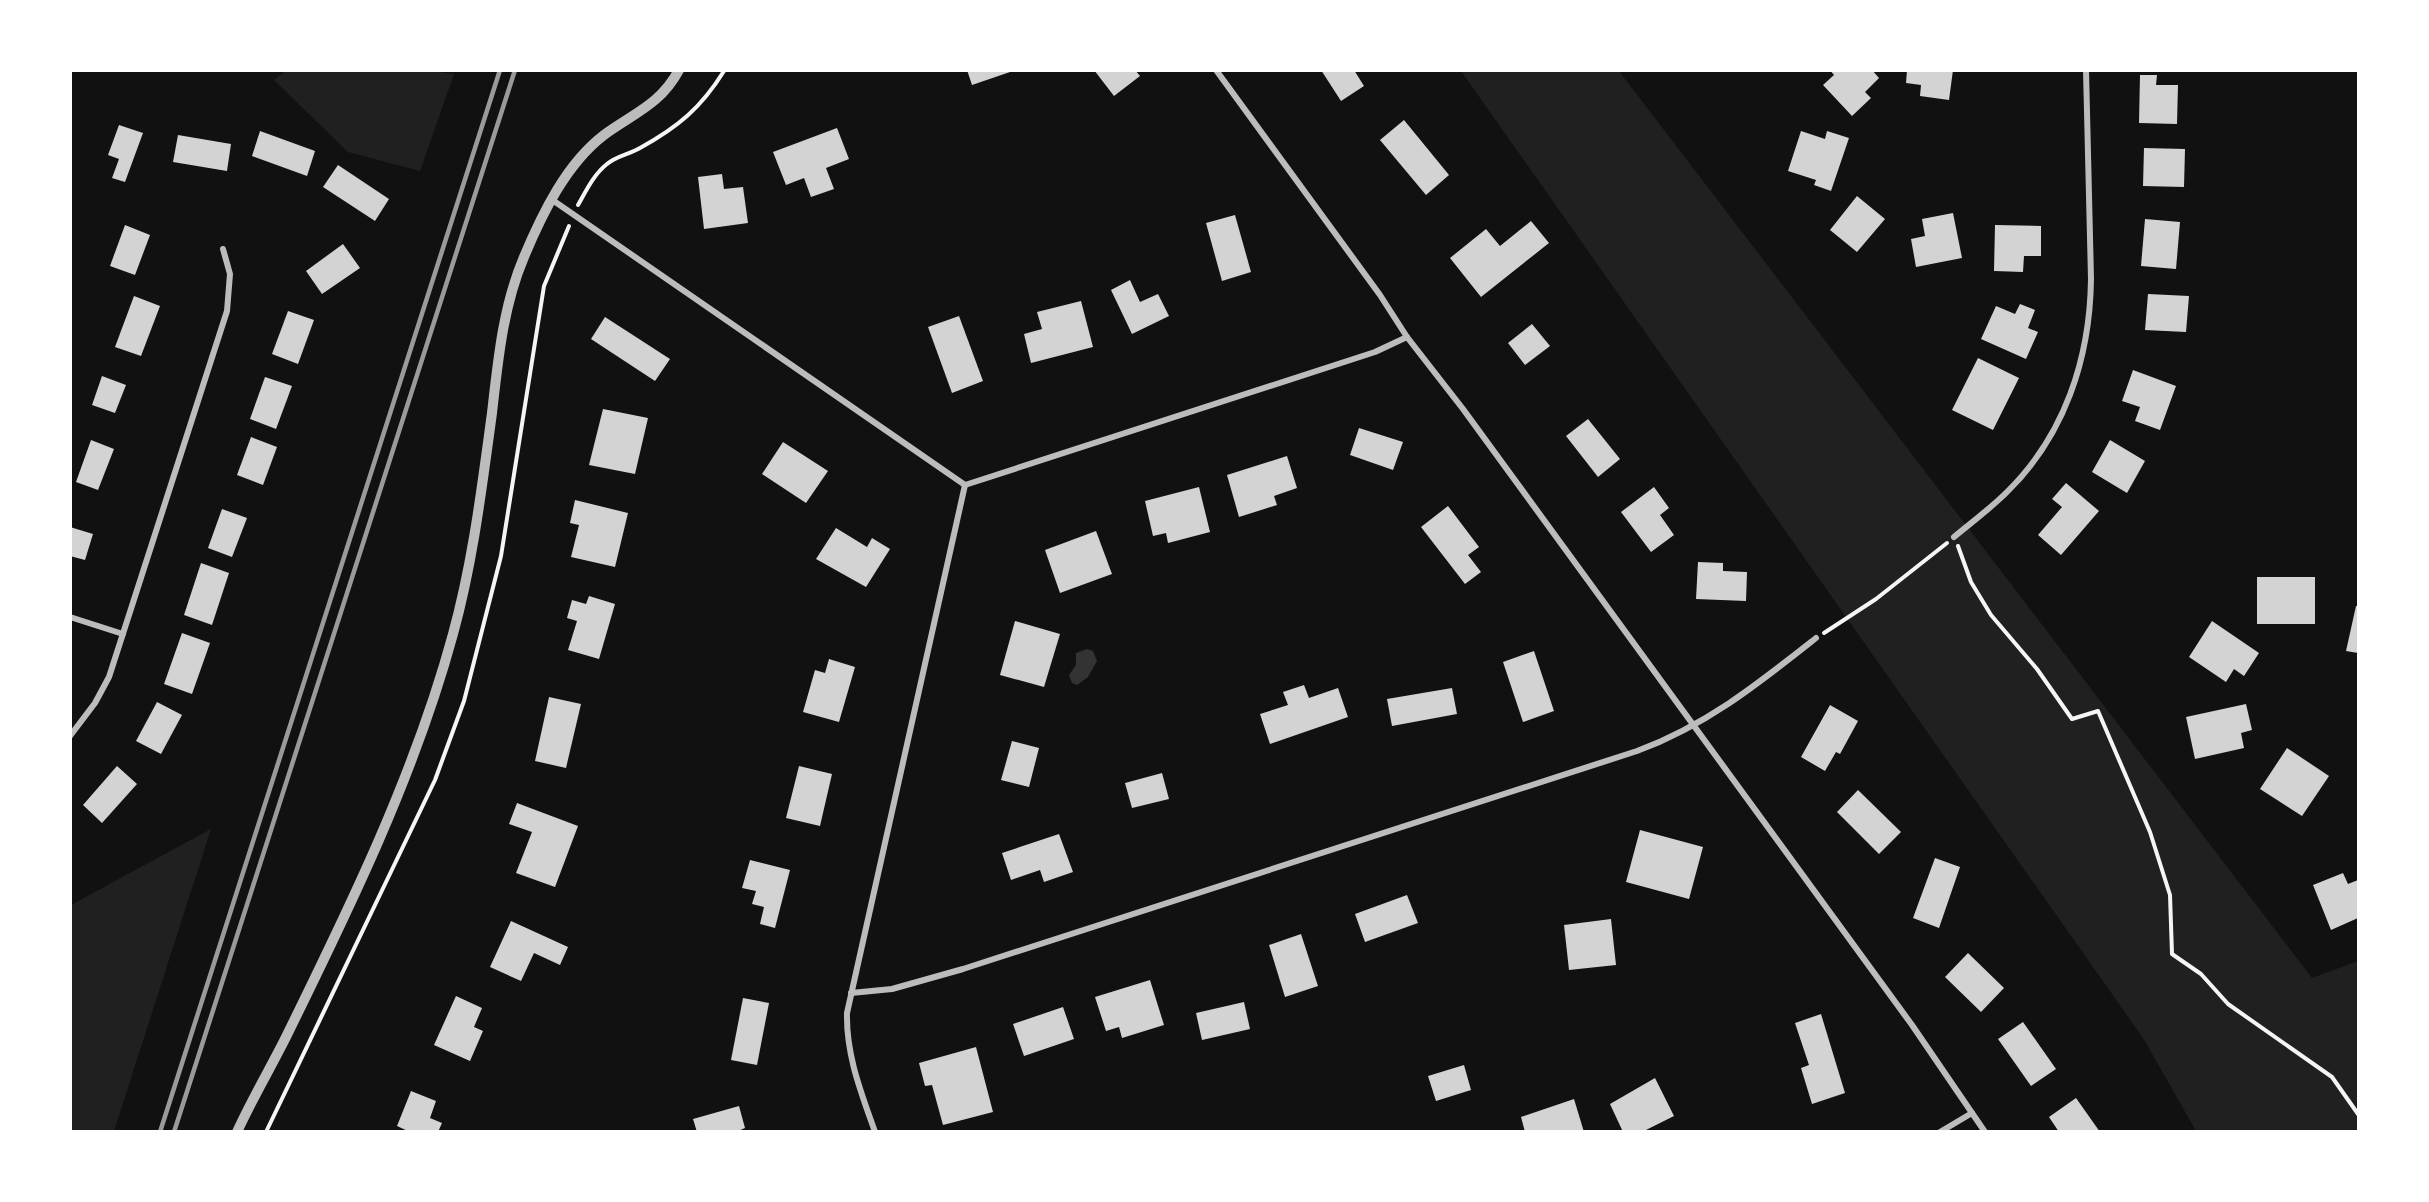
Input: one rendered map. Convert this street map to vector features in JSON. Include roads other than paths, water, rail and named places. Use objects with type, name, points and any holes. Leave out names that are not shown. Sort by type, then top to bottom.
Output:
[{"type":"street","points":[[237,1131],[351,901],[408,770],[435,696],[454,631],[471,558],[507,306],[524,255],[551,199],[592,146],[649,107],[670,86],[679,70]]},
{"type":"street","points":[[1216,70],[1380,295],[1407,337],[1464,410],[1912,1025],[1985,1131]]},
{"type":"street","points":[[1954,537],[2007,492],[2030,466],[2054,430],[2071,396],[2084,357],[2091,311],[2086,70]]},
{"type":"street","points":[[551,199],[965,485]]},
{"type":"street","points":[[70,736],[95,703],[109,677],[227,311],[230,274],[223,249]]},
{"type":"street","points":[[965,485],[1375,352],[1407,337]]},
{"type":"street","points":[[875,1131],[852,1064],[846,1036],[851,993],[965,485]]},
{"type":"street","points":[[70,617],[123,634]]},
{"type":"street","points":[[851,993],[892,989],[963,969],[1637,751],[1724,709],[1816,638]]},
{"type":"street","points":[[1940,1131],[1972,1113]]},
{"type":"railway","points":[[160,1132],[500,70]]},
{"type":"railway","points":[[174,1132],[515,70]]}]
